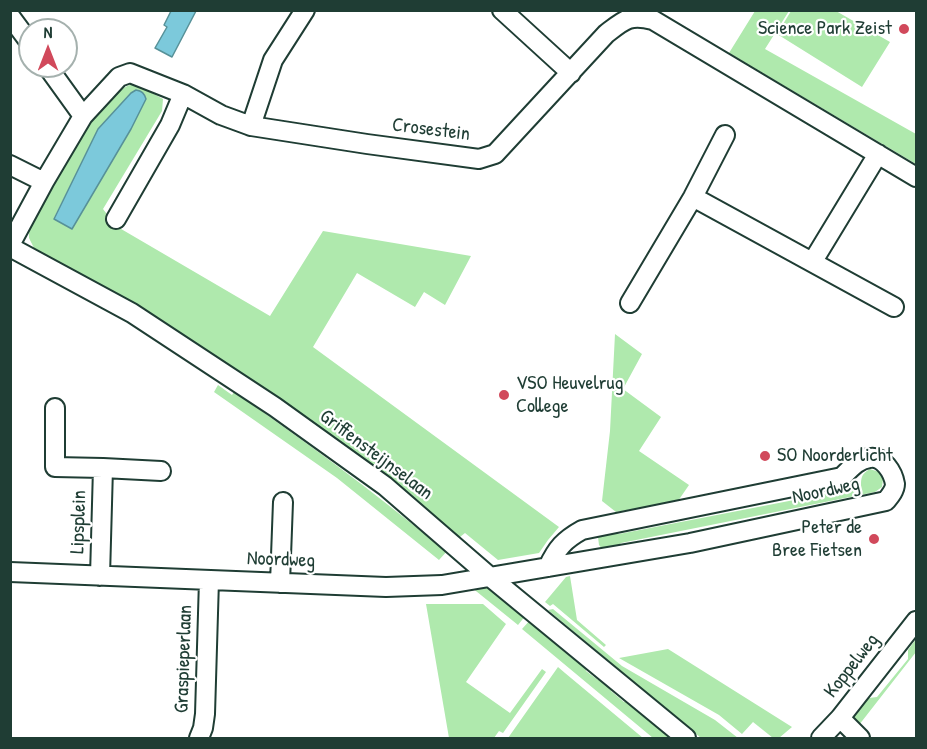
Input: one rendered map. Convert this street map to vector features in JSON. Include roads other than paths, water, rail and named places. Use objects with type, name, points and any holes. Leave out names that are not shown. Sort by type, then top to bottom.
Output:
[{"type":"street","points":[[251,126],[273,60],[305,10]]},
{"type":"street","points":[[502,10],[571,73]]},
{"type":"street","name":"Crosestein","points":[[10,246],[83,116],[119,77],[130,73],[183,94],[220,115],[251,126],[479,159],[495,154],[606,34],[621,22],[638,16],[656,15],[916,177]]},
{"type":"street","points":[[56,78],[83,116]]},
{"type":"street","points":[[116,219],[170,125],[183,94]]},
{"type":"street","points":[[630,303],[693,197],[726,135]]},
{"type":"street","points":[[813,261],[878,154]]},
{"type":"street","points":[[10,165],[44,182]]},
{"type":"street","points":[[693,197],[894,307]]},
{"type":"street","name":"Griffensteijnselaan","points":[[10,246],[132,313],[275,407],[385,486],[489,576],[686,738]]},
{"type":"street","name":"Lipsplein","points":[[56,408],[55,467],[160,471]]},
{"type":"street","name":"Noordweg","points":[[10,572],[386,587],[442,585],[690,543],[886,501],[893,492],[895,484],[888,466],[875,458],[868,458],[854,464],[842,477],[582,530],[568,538],[554,553],[548,567]]},
{"type":"street","name":"Lipsplein","points":[[100,576],[103,468]]},
{"type":"street","points":[[280,583],[283,502]]},
{"type":"street","name":"Graspieperlaan","points":[[199,738],[205,714],[209,580]]},
{"type":"street","name":"Koppelweg","points":[[821,738],[840,718],[916,623]]},
{"type":"street","points":[[840,718],[860,738]]},
{"type":"water","points":[[171,11],[196,11],[172,57],[155,48],[167,27],[164,25]]},
{"type":"water","points":[[136,90],[143,93],[146,99],[131,129],[72,229],[54,219],[98,129]]},
{"type":"place","name":"Science Park Zeist","points":[[904,29]]},
{"type":"place","name":"VSO Heuvelrug College","points":[[504,395]]},
{"type":"place","name":"SO Noorderlicht","points":[[765,456]]},
{"type":"place","name":"Peter de Bree Fietsen","points":[[874,539]]}]
